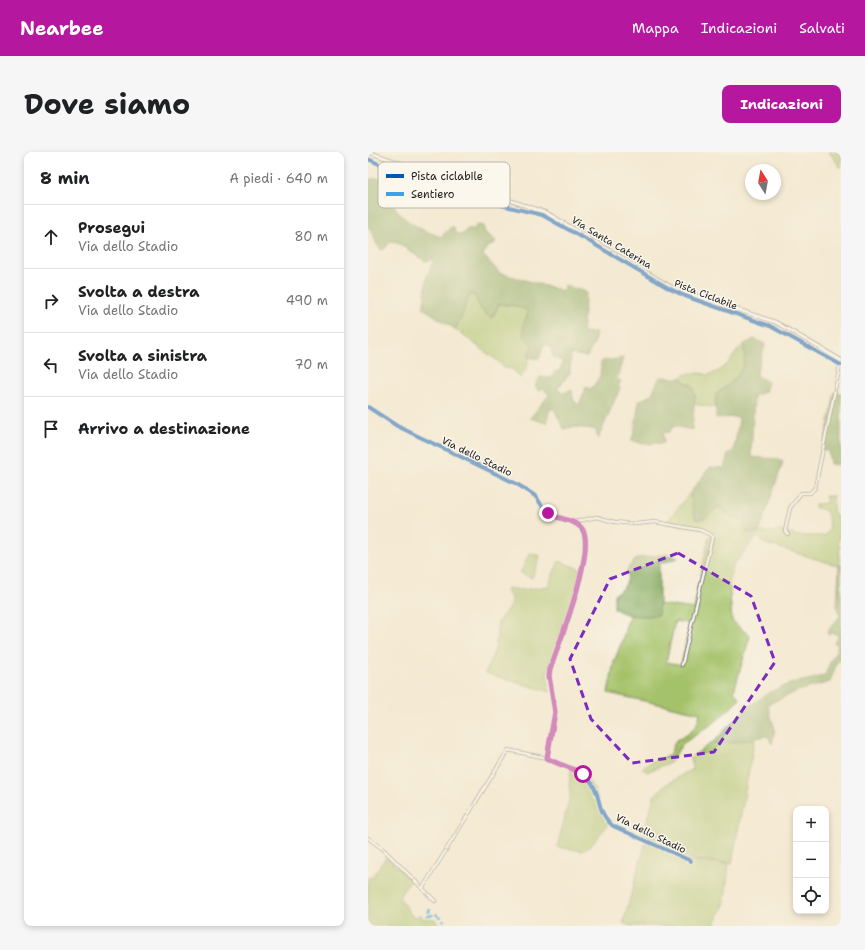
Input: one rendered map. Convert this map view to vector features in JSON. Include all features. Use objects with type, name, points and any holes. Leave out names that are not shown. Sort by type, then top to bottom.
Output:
[{"type":"street","name":"Via Santa Caterina","points":[[368,152],[397,162]]},
{"type":"street","name":"Via Santa Caterina","points":[[510,200],[547,213],[673,288],[775,322],[841,360]]},
{"type":"street","points":[[788,534],[786,531],[790,508],[801,493],[810,493],[815,488],[841,360]]},
{"type":"street","name":"Via dello Stadio","points":[[368,407],[397,426],[517,484],[534,495],[548,513],[573,522]]},
{"type":"street","points":[[573,522],[596,517],[615,522],[635,524],[655,522],[700,530],[711,535],[712,538],[682,665]]},
{"type":"street","points":[[547,758],[555,712],[549,676],[550,669],[583,568],[585,544],[584,531],[573,522]]},
{"type":"street","name":"Via dello Stadio","points":[[422,889],[508,750],[547,758],[556,764],[575,770],[591,782],[599,806],[606,819],[613,826],[691,861]]},
{"type":"street","points":[[368,838],[384,850],[434,901]]},
{"type":"highlighted area","points":[[678,553],[751,596],[775,662],[714,752],[632,763],[591,719],[570,659],[610,579]]},
{"type":"green space","points":[[829,152],[841,152],[841,168]]},
{"type":"green space","points":[[368,179],[378,179],[378,208],[396,208],[410,223],[441,237],[451,227],[454,227],[455,233],[462,235],[467,229],[475,229],[476,224],[484,226],[484,231],[496,241],[494,245],[487,247],[483,255],[500,273],[563,291],[564,285],[586,292],[582,332],[596,333],[594,344],[587,357],[571,354],[570,373],[557,389],[561,390],[562,393],[572,390],[573,399],[579,405],[586,387],[591,389],[600,377],[601,361],[623,358],[617,379],[621,381],[618,387],[620,388],[598,439],[596,431],[593,429],[572,427],[564,429],[554,409],[550,409],[546,423],[530,418],[549,395],[543,388],[539,391],[535,386],[540,377],[552,378],[555,371],[559,372],[563,362],[553,357],[551,348],[545,344],[539,359],[528,357],[532,345],[524,337],[523,326],[528,312],[527,310],[512,305],[499,304],[492,318],[483,312],[475,296],[471,294],[466,303],[460,321],[455,329],[423,308],[427,276],[432,264],[433,256],[430,261],[425,261],[395,241],[389,243],[385,249],[381,250],[368,227]]},
{"type":"green space","points":[[471,294],[475,296],[484,312],[493,318],[499,304],[523,307],[528,312],[524,337],[532,345],[527,368],[520,378],[513,369],[504,368],[499,362],[455,329],[460,321],[466,303]]},
{"type":"green space","points":[[754,339],[765,344],[757,376],[768,382],[765,392],[754,396],[751,457],[778,459],[783,462],[759,533],[746,533],[745,523],[731,517],[720,506],[704,518],[696,519],[690,493],[710,467],[724,468],[728,454],[734,450],[739,419],[738,417],[716,418],[716,394],[729,385],[739,374],[744,361],[745,353],[743,345]]},
{"type":"green space","points":[[743,345],[745,353],[744,361],[739,374],[729,385],[716,394],[716,408],[694,404],[695,396],[691,384],[683,381],[681,377],[690,373],[708,375],[716,372],[728,363]]},
{"type":"green space","points":[[660,377],[681,378],[683,381],[693,386],[695,396],[692,430],[674,426],[669,432],[663,433],[664,443],[643,444],[631,440],[634,433],[639,401],[651,395]]},
{"type":"green space","points":[[835,392],[841,393],[841,465],[830,464],[828,451],[823,450]]},
{"type":"green space","points":[[690,493],[695,518],[698,520],[705,517],[719,506],[731,517],[745,523],[747,533],[782,531],[799,536],[825,536],[830,529],[828,517],[826,512],[815,508],[815,504],[827,503],[825,496],[833,496],[833,510],[838,519],[840,528],[838,544],[840,546],[839,566],[763,543],[762,539],[757,537],[734,564],[729,579],[732,621],[750,636],[734,691],[740,699],[715,722],[682,744],[671,762],[647,772],[642,768],[651,762],[669,756],[676,740],[685,736],[695,727],[700,713],[608,693],[614,662],[622,641],[629,615],[657,615],[659,604],[694,609],[709,536],[713,532],[709,529],[666,523]],"holes":[[[675,621],[690,624],[681,665],[666,662]]]},
{"type":"green space","points":[[530,553],[540,556],[532,578],[520,573]]},
{"type":"green space","points":[[667,554],[678,558],[659,564],[658,615],[629,615],[614,608],[614,594],[626,584],[628,577],[627,569],[637,558]]},
{"type":"green space","points":[[559,561],[580,569],[577,586],[547,673],[550,692],[485,673],[495,650],[498,622],[510,606],[511,597],[506,592],[507,588],[522,590],[548,586]]},
{"type":"green space","points":[[841,564],[841,660],[837,662],[830,682],[798,691],[771,703],[768,706],[775,730],[772,744],[768,736],[733,743],[713,742],[748,708],[767,694],[778,688],[817,678],[826,674],[828,666],[838,645],[834,642],[838,638],[837,634],[832,633],[828,635],[828,630],[840,616],[837,607],[839,565]]},
{"type":"green space","points":[[755,737],[732,863],[695,860],[643,837],[654,796],[665,785],[692,769],[692,761],[689,759],[713,742],[716,743]]},
{"type":"green space","points":[[571,769],[585,778],[592,786],[602,813],[609,824],[590,846],[583,851],[557,847],[570,797],[569,785]]},
{"type":"green space","points":[[646,841],[691,861],[729,864],[725,902],[714,926],[631,926],[623,923]]},
{"type":"green space","points":[[386,857],[411,879],[399,897],[411,915],[417,917],[421,914],[421,918],[435,919],[439,926],[372,926],[368,921],[368,877],[372,878]]},
{"type":"marked path","points":[[429,909],[427,918],[436,917],[442,926]]},
{"type":"cycle path","name":"Pista Ciclabile","points":[[368,159],[378,164]]},
{"type":"cycle path","name":"Pista Ciclabile","points":[[510,207],[542,215],[670,289],[685,296],[770,326],[841,365]]},
{"type":"cycle path","points":[[368,407],[397,426],[517,484],[535,496],[548,513],[555,517],[573,522],[581,527],[585,542],[584,558],[580,578],[568,620],[550,669],[549,676],[555,712],[547,758],[587,777],[597,793],[601,809],[607,820],[613,826],[691,861]]},
{"type":"route","points":[[548,513],[578,525],[584,531],[585,536],[583,569],[550,669],[550,685],[554,699],[555,712],[547,758],[556,764],[583,774]]}]
